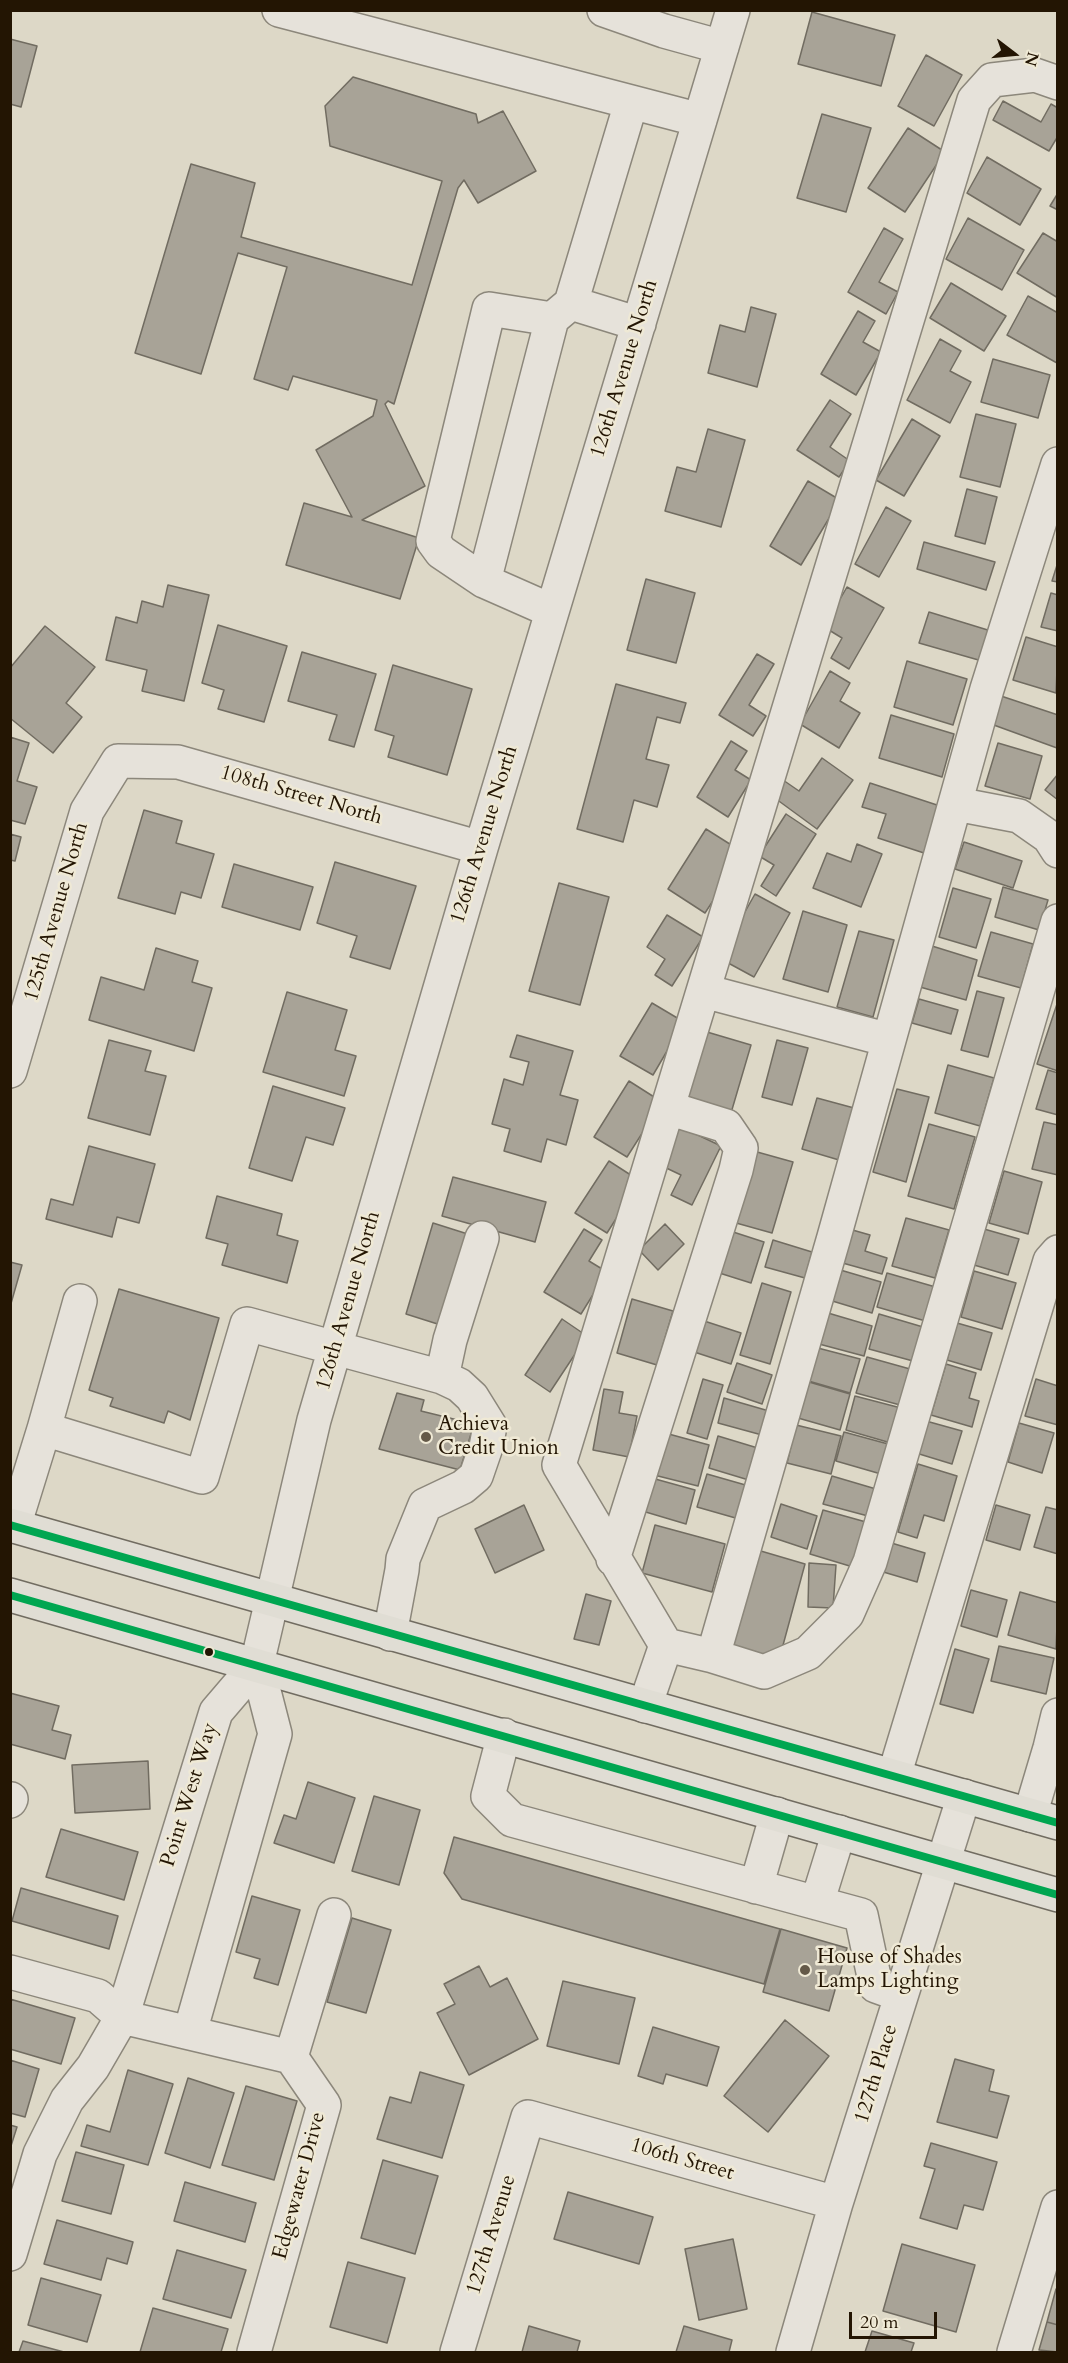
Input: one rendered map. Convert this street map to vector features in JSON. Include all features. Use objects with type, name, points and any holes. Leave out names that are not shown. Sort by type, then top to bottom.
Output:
[{"type":"main road","points":[[12,1526],[1044,1819]]},
{"type":"main road","points":[[10,1595],[1058,1895]]},
{"type":"street","points":[[279,10],[700,120]]},
{"type":"street","points":[[604,10],[664,31],[722,47]]},
{"type":"street","name":"126th Avenue North","points":[[257,1664],[314,1420],[481,848],[733,10]]},
{"type":"street","points":[[1058,83],[1035,75],[992,80],[974,100],[559,1465],[666,1645],[713,1656],[764,1672],[808,1653],[847,1614],[870,1562],[1058,921]]},
{"type":"street","points":[[484,580],[562,311],[632,103]]},
{"type":"street","points":[[552,611],[484,580],[441,552],[433,541],[489,309],[562,311],[639,324]]},
{"type":"street","points":[[713,1656],[828,1260],[987,689],[1058,464]]},
{"type":"street","name":"108th Street North","points":[[118,761],[178,762],[481,848]]},
{"type":"street","name":"125th Avenue North","points":[[10,1071],[87,811],[118,761]]},
{"type":"street","points":[[956,804],[1019,816],[1049,837],[1058,851]]},
{"type":"street","points":[[704,991],[889,1040]]},
{"type":"street","points":[[613,1559],[741,1148],[726,1126],[668,1108]]},
{"type":"street","points":[[442,1377],[450,1340],[482,1238]]},
{"type":"street","points":[[894,1776],[1050,1261],[1058,1252]]},
{"type":"street","points":[[12,1526],[44,1429],[80,1302]]},
{"type":"street","points":[[44,1429],[202,1477],[247,1324],[442,1377],[459,1385],[472,1397],[490,1426],[486,1447],[476,1476],[463,1487],[425,1505],[402,1559],[390,1634]]},
{"type":"street","points":[[645,1706],[666,1645]]},
{"type":"street","points":[[189,2032],[275,1734],[257,1664]]},
{"type":"street","name":"Point West Way","points":[[10,2254],[40,2154],[67,2100],[93,2067],[122,2017],[216,1712],[257,1664]]},
{"type":"street","points":[[1044,1819],[1050,1748],[1058,1715]]},
{"type":"street","points":[[504,1735],[489,1796],[512,1820],[861,1915],[876,1986],[901,1995]]},
{"type":"street","name":"127th Place","points":[[793,2352],[836,2203],[964,1796]]},
{"type":"street","points":[[756,1887],[777,1814]]},
{"type":"street","points":[[817,1903],[839,1832]]},
{"type":"street","points":[[10,1972],[98,1996],[122,2017],[291,2057],[334,1915]]},
{"type":"street","name":"Edgewater Drive","points":[[254,2352],[324,2105],[291,2057]]},
{"type":"street","name":"106th Street","points":[[528,2117],[836,2203]]},
{"type":"street","name":"127th Avenue","points":[[457,2352],[528,2117]]},
{"type":"street","points":[[1014,2352],[1058,2208]]},
{"type":"building","points":[[812,12],[895,35],[881,86],[798,64]]},
{"type":"building","points":[[10,39],[37,46],[21,107],[10,104]]},
{"type":"building","points":[[926,55],[962,75],[934,126],[898,106]]},
{"type":"building","points":[[353,77],[476,114],[478,123],[503,111],[536,171],[478,203],[464,180],[458,188],[394,404],[388,401],[385,404],[425,486],[362,520],[419,538],[400,599],[286,565],[304,503],[352,517],[316,450],[373,416],[377,400],[293,376],[288,390],[254,379],[287,267],[238,253],[201,374],[135,353],[191,164],[255,183],[241,237],[412,285],[442,181],[330,146],[325,106]]},
{"type":"building","points":[[1003,101],[1041,122],[1051,104],[1058,108],[1058,136],[1049,151],[993,120]]},
{"type":"building","points":[[822,114],[871,128],[846,212],[797,198]]},
{"type":"building","points":[[908,128],[945,152],[905,212],[868,188]]},
{"type":"building","points":[[987,157],[1041,189],[1020,225],[967,193]]},
{"type":"building","points":[[1058,193],[1058,210],[1050,206]]},
{"type":"building","points":[[968,218],[1024,250],[1002,290],[946,259]]},
{"type":"building","points":[[884,228],[903,239],[879,282],[898,292],[886,314],[848,292]]},
{"type":"building","points":[[1043,233],[1058,242],[1058,298],[1017,273]]},
{"type":"building","points":[[951,283],[1006,316],[984,351],[930,318]]},
{"type":"building","points":[[1028,296],[1058,313],[1057,363],[1007,335]]},
{"type":"building","points":[[751,307],[776,314],[757,387],[708,373],[720,325],[745,332]]},
{"type":"building","points":[[858,311],[875,321],[863,342],[881,352],[856,395],[821,374]]},
{"type":"building","points":[[940,339],[961,351],[950,371],[971,382],[950,423],[907,400]]},
{"type":"building","points":[[993,359],[1050,375],[1038,418],[981,402]]},
{"type":"building","points":[[830,400],[851,414],[830,447],[850,461],[839,477],[797,450]]},
{"type":"building","points":[[976,414],[1016,424],[1000,487],[960,477]]},
{"type":"building","points":[[912,419],[940,436],[904,496],[876,480]]},
{"type":"building","points":[[708,429],[745,440],[721,527],[665,511],[677,467],[696,472]]},
{"type":"building","points":[[808,481],[840,500],[801,565],[770,546]]},
{"type":"building","points":[[967,489],[997,497],[985,544],[955,536]]},
{"type":"building","points":[[886,507],[911,521],[879,577],[855,564]]},
{"type":"building","points":[[924,542],[995,562],[986,590],[917,569]]},
{"type":"building","points":[[1058,562],[1058,582],[1052,581]]},
{"type":"building","points":[[646,579],[695,593],[676,663],[627,650]]},
{"type":"building","points":[[168,585],[209,595],[184,701],[142,691],[147,670],[106,660],[116,617],[137,623],[142,601],[163,607]]},
{"type":"building","points":[[847,587],[884,608],[849,669],[831,658],[842,638],[824,627]]},
{"type":"building","points":[[1051,593],[1058,595],[1058,631],[1041,627]]},
{"type":"building","points":[[929,612],[991,631],[982,661],[919,643]]},
{"type":"building","points":[[218,625],[287,646],[264,722],[218,709],[224,690],[202,683]]},
{"type":"building","points":[[45,626],[95,667],[66,703],[82,717],[53,753],[10,718],[10,668]]},
{"type":"building","points":[[1026,637],[1058,647],[1056,693],[1013,680]]},
{"type":"building","points":[[302,652],[376,674],[354,747],[329,740],[337,715],[288,701]]},
{"type":"building","points":[[757,654],[774,664],[749,705],[766,716],[753,736],[719,715]]},
{"type":"building","points":[[907,661],[967,679],[953,725],[894,707]]},
{"type":"building","points":[[393,665],[472,689],[447,775],[388,757],[394,736],[375,730]]},
{"type":"building","points":[[830,671],[850,683],[840,701],[860,713],[839,748],[800,724]]},
{"type":"building","points":[[616,684],[686,703],[680,723],[657,717],[646,759],[669,765],[657,807],[634,800],[623,842],[577,829]]},
{"type":"building","points":[[1001,696],[1058,715],[1057,748],[991,724]]},
{"type":"building","points":[[891,715],[954,734],[942,777],[879,758]]},
{"type":"building","points":[[10,737],[29,743],[17,781],[37,787],[25,824],[10,820]]},
{"type":"building","points":[[731,741],[747,751],[735,770],[751,780],[728,817],[697,797]]},
{"type":"building","points":[[998,743],[1042,756],[1030,799],[985,786]]},
{"type":"building","points":[[822,758],[853,780],[817,829],[772,796],[783,780],[799,791]]},
{"type":"building","points":[[1058,774],[1058,800],[1045,790]]},
{"type":"building","points":[[870,783],[940,806],[924,853],[878,838],[886,814],[862,807]]},
{"type":"building","points":[[144,810],[182,821],[176,843],[214,854],[201,898],[181,892],[175,914],[118,898]]},
{"type":"building","points":[[786,814],[816,834],[776,896],[761,886],[774,865],[759,856]]},
{"type":"building","points":[[706,829],[744,853],[705,913],[668,889]]},
{"type":"building","points":[[10,834],[21,837],[15,861],[10,860]]},
{"type":"building","points":[[964,842],[1022,861],[1013,888],[955,869]]},
{"type":"building","points":[[857,844],[882,854],[861,907],[813,888],[827,853],[851,862]]},
{"type":"building","points":[[335,862],[416,886],[390,969],[350,957],[357,936],[317,923]]},
{"type":"building","points":[[234,864],[313,887],[300,930],[222,907]]},
{"type":"building","points":[[559,883],[609,897],[580,1005],[529,991]]},
{"type":"building","points":[[1003,887],[1048,900],[1039,930],[995,917]]},
{"type":"building","points":[[953,888],[991,899],[976,948],[939,937]]},
{"type":"building","points":[[755,894],[790,913],[754,977],[719,958]]},
{"type":"building","points":[[803,911],[847,925],[828,992],[783,979]]},
{"type":"building","points":[[667,915],[703,937],[672,986],[655,975],[665,959],[647,947]]},
{"type":"building","points":[[859,931],[894,940],[873,1017],[837,1007]]},
{"type":"building","points":[[991,932],[1033,944],[1021,988],[978,976]]},
{"type":"building","points":[[932,946],[977,960],[966,1000],[920,987]]},
{"type":"building","points":[[156,948],[198,961],[192,982],[212,988],[194,1051],[89,1020],[101,977],[144,990]]},
{"type":"building","points":[[977,991],[1004,998],[988,1057],[961,1050]]},
{"type":"building","points":[[287,992],[347,1010],[335,1050],[356,1056],[344,1096],[263,1072]]},
{"type":"building","points":[[919,999],[958,1010],[951,1034],[912,1023]]},
{"type":"building","points":[[1058,1001],[1058,1071],[1037,1064]]},
{"type":"building","points":[[652,1003],[684,1022],[653,1075],[620,1056]]},
{"type":"building","points":[[707,1032],[751,1045],[731,1113],[687,1100]]},
{"type":"building","points":[[517,1035],[573,1051],[560,1095],[578,1100],[566,1145],[547,1139],[541,1162],[504,1151],[510,1129],[492,1124],[504,1079],[523,1085],[529,1062],[510,1057]]},
{"type":"building","points":[[109,1040],[151,1051],[145,1071],[166,1076],[150,1135],[88,1118]]},
{"type":"building","points":[[777,1040],[808,1048],[792,1105],[762,1097]]},
{"type":"building","points":[[948,1065],[994,1078],[980,1126],[935,1113]]},
{"type":"building","points":[[1048,1070],[1058,1073],[1058,1115],[1036,1109]]},
{"type":"building","points":[[629,1081],[662,1102],[627,1157],[594,1137]]},
{"type":"building","points":[[273,1086],[345,1108],[333,1145],[306,1137],[292,1181],[249,1168]]},
{"type":"building","points":[[897,1089],[929,1097],[906,1182],[873,1172]]},
{"type":"building","points":[[817,1098],[854,1108],[839,1160],[802,1149]]},
{"type":"building","points":[[1044,1122],[1058,1125],[1058,1175],[1032,1169]]},
{"type":"building","points":[[929,1124],[975,1137],[954,1209],[908,1196]]},
{"type":"building","points":[[679,1126],[721,1146],[692,1205],[671,1195],[681,1175],[660,1165]]},
{"type":"building","points":[[89,1146],[155,1164],[139,1223],[117,1217],[112,1237],[46,1219],[51,1199],[73,1205]]},
{"type":"building","points":[[750,1150],[793,1162],[772,1233],[729,1221]]},
{"type":"building","points":[[609,1161],[640,1181],[607,1233],[575,1213]]},
{"type":"building","points":[[1004,1171],[1042,1182],[1028,1234],[989,1223]]},
{"type":"building","points":[[453,1177],[546,1202],[535,1242],[442,1216]]},
{"type":"building","points":[[217,1196],[282,1214],[277,1235],[298,1241],[287,1283],[222,1265],[228,1244],[206,1238]]},
{"type":"building","points":[[906,1218],[949,1230],[935,1278],[892,1266]]},
{"type":"building","points":[[433,1223],[474,1236],[447,1327],[406,1314]]},
{"type":"building","points":[[665,1224],[684,1244],[658,1270],[639,1250]]},
{"type":"building","points":[[584,1229],[602,1240],[589,1261],[607,1272],[581,1314],[544,1292]]},
{"type":"building","points":[[849,1229],[870,1235],[865,1251],[887,1258],[882,1274],[839,1262]]},
{"type":"building","points":[[984,1229],[1019,1239],[1008,1275],[974,1265]]},
{"type":"building","points":[[727,1230],[764,1242],[751,1283],[713,1271]]},
{"type":"building","points":[[773,1240],[812,1252],[805,1278],[765,1267]]},
{"type":"building","points":[[10,1262],[22,1265],[10,1307]]},
{"type":"building","points":[[837,1269],[881,1282],[872,1313],[829,1300]]},
{"type":"building","points":[[974,1271],[1016,1283],[1002,1329],[961,1317]]},
{"type":"building","points":[[887,1273],[939,1288],[929,1322],[877,1307]]},
{"type":"building","points":[[762,1283],[791,1292],[770,1364],[740,1355]]},
{"type":"building","points":[[119,1289],[219,1318],[190,1420],[168,1411],[164,1423],[110,1406],[113,1398],[89,1390]]},
{"type":"building","points":[[632,1299],[673,1311],[657,1365],[617,1353]]},
{"type":"building","points":[[828,1313],[872,1326],[864,1356],[819,1344]]},
{"type":"building","points":[[879,1314],[923,1327],[913,1361],[869,1349]]},
{"type":"building","points":[[695,1318],[741,1333],[731,1364],[685,1349]]},
{"type":"building","points":[[562,1319],[587,1336],[550,1392],[525,1375]]},
{"type":"building","points":[[957,1323],[992,1333],[981,1370],[947,1360]]},
{"type":"building","points":[[814,1347],[860,1359],[850,1393],[805,1380]]},
{"type":"building","points":[[867,1357],[910,1369],[900,1405],[856,1393]]},
{"type":"building","points":[[737,1363],[772,1375],[762,1404],[727,1392]]},
{"type":"building","points":[[946,1364],[976,1373],[969,1398],[979,1401],[972,1427],[931,1415]]},
{"type":"building","points":[[703,1379],[723,1385],[707,1439],[687,1433]]},
{"type":"building","points":[[1036,1379],[1058,1386],[1058,1425],[1025,1416]]},
{"type":"building","points":[[809,1382],[850,1394],[840,1430],[798,1418]]},
{"type":"building","points":[[604,1389],[623,1392],[619,1413],[637,1416],[629,1457],[593,1450]]},
{"type":"building","name":"Achieva Credit Union","points":[[397,1393],[424,1400],[421,1411],[474,1424],[460,1470],[379,1449]]},
{"type":"building","points":[[855,1396],[901,1408],[891,1443],[846,1430]]},
{"type":"building","points":[[724,1398],[769,1411],[762,1435],[718,1423]]},
{"type":"building","points":[[926,1421],[962,1431],[952,1464],[916,1453]]},
{"type":"building","points":[[1019,1423],[1054,1433],[1042,1473],[1008,1462]]},
{"type":"building","points":[[796,1425],[841,1436],[831,1474],[787,1463]]},
{"type":"building","points":[[844,1432],[888,1444],[881,1474],[836,1461]]},
{"type":"building","points":[[665,1433],[709,1445],[698,1486],[654,1475]]},
{"type":"building","points":[[718,1436],[761,1449],[752,1481],[709,1468]]},
{"type":"building","points":[[918,1464],[957,1476],[944,1521],[924,1515],[917,1538],[898,1532]]},
{"type":"building","points":[[707,1474],[749,1486],[739,1519],[697,1507]]},
{"type":"building","points":[[832,1476],[876,1489],[868,1516],[823,1504]]},
{"type":"building","points":[[648,1477],[695,1490],[686,1524],[639,1510]]},
{"type":"building","points":[[781,1504],[817,1516],[807,1549],[771,1537]]},
{"type":"building","points":[[524,1505],[544,1550],[495,1573],[475,1529]]},
{"type":"building","points":[[996,1505],[1030,1515],[1020,1550],[986,1540]]},
{"type":"building","points":[[1046,1507],[1058,1510],[1058,1554],[1034,1547]]},
{"type":"building","points":[[823,1510],[866,1522],[853,1567],[810,1554]]},
{"type":"building","points":[[655,1525],[725,1544],[712,1592],[642,1573]]},
{"type":"building","points":[[888,1542],[925,1553],[917,1582],[880,1571]]},
{"type":"building","points":[[754,1549],[805,1564],[779,1660],[728,1646]]},
{"type":"building","points":[[809,1563],[836,1565],[833,1608],[808,1607]]},
{"type":"building","points":[[971,1590],[1007,1600],[997,1637],[961,1626]]},
{"type":"building","points":[[1020,1592],[1058,1603],[1056,1649],[1008,1635]]},
{"type":"building","points":[[586,1594],[611,1601],[599,1645],[574,1639]]},
{"type":"building","points":[[999,1646],[1054,1658],[1046,1694],[991,1681]]},
{"type":"building","points":[[955,1649],[989,1659],[973,1713],[940,1704]]},
{"type":"building","points":[[10,1693],[59,1706],[52,1730],[71,1735],[65,1759],[10,1744]]},
{"type":"building","points":[[148,1761],[150,1809],[75,1813],[72,1765]]},
{"type":"building","points":[[308,1782],[355,1798],[334,1863],[274,1843],[284,1815],[296,1819]]},
{"type":"building","points":[[374,1796],[420,1810],[399,1885],[352,1871]]},
{"type":"building","points":[[61,1829],[138,1852],[124,1900],[46,1877]]},
{"type":"building","points":[[454,1837],[780,1929],[764,1984],[462,1899],[444,1873]]},
{"type":"building","points":[[21,1888],[118,1916],[109,1949],[12,1921]]},
{"type":"building","points":[[252,1896],[300,1910],[278,1985],[254,1978],[260,1959],[236,1952]]},
{"type":"building","points":[[352,1918],[391,1930],[366,2013],[327,2002]]},
{"type":"building","name":"House of Shades Lamps Lighting","points":[[781,1929],[847,1948],[829,2011],[763,1992]]},
{"type":"building","points":[[479,1966],[490,1987],[507,1978],[538,2039],[469,2075],[437,2013],[455,2004],[444,1984]]},
{"type":"building","points":[[563,1981],[635,1998],[619,2064],[547,2046]]},
{"type":"building","points":[[10,1999],[75,2018],[61,2064],[10,2049]]},
{"type":"building","points":[[785,2020],[829,2056],[768,2132],[724,2096]]},
{"type":"building","points":[[653,2027],[719,2047],[707,2086],[666,2074],[663,2084],[638,2076]]},
{"type":"building","points":[[955,2059],[994,2070],[989,2091],[1009,2096],[997,2138],[937,2122]]},
{"type":"building","points":[[10,2060],[39,2069],[25,2117],[10,2113]]},
{"type":"building","points":[[128,2070],[173,2084],[148,2165],[81,2146],[87,2125],[110,2132]]},
{"type":"building","points":[[420,2072],[464,2085],[442,2158],[377,2139],[390,2097],[411,2103]]},
{"type":"building","points":[[188,2078],[234,2093],[210,2168],[165,2153]]},
{"type":"building","points":[[246,2086],[297,2101],[274,2180],[222,2165]]},
{"type":"building","points":[[10,2125],[17,2127],[10,2149]]},
{"type":"building","points":[[931,2143],[997,2162],[983,2210],[964,2205],[957,2229],[920,2218],[935,2169],[924,2166]]},
{"type":"building","points":[[76,2152],[124,2165],[111,2214],[62,2201]]},
{"type":"building","points":[[383,2160],[438,2176],[415,2254],[361,2238]]},
{"type":"building","points":[[185,2182],[256,2203],[245,2242],[174,2221]]},
{"type":"building","points":[[568,2192],[653,2217],[639,2264],[554,2239]]},
{"type":"building","points":[[57,2220],[133,2242],[127,2264],[107,2258],[101,2280],[44,2264]]},
{"type":"building","points":[[733,2239],[747,2309],[699,2320],[685,2249]]},
{"type":"building","points":[[902,2244],[975,2265],[956,2332],[883,2311]]},
{"type":"building","points":[[177,2250],[246,2270],[231,2318],[163,2299]]},
{"type":"building","points":[[348,2262],[405,2278],[387,2343],[330,2327]]},
{"type":"building","points":[[41,2278],[101,2295],[87,2342],[28,2325]]},
{"type":"building","points":[[1056,2289],[1058,2289],[1058,2325],[1047,2322]]},
{"type":"building","points":[[153,2308],[228,2329],[221,2352],[140,2352]]},
{"type":"building","points":[[1047,2322],[1058,2325],[1058,2352],[1039,2350]]},
{"type":"building","points":[[529,2326],[580,2341],[577,2352],[522,2352]]},
{"type":"building","points":[[684,2326],[732,2340],[729,2352],[676,2352]]},
{"type":"building","points":[[872,2331],[914,2343],[911,2352],[865,2352]]},
{"type":"building","points":[[23,2341],[64,2352],[19,2352]]},
{"type":"transit line","points":[[10,1525],[1058,1823]]},
{"type":"transit line","points":[[10,1595],[1058,1895]]},
{"type":"place","name":"Achieva Credit Union","points":[[426,1437]]},
{"type":"place","name":"House of Shades Lamps Lighting","points":[[805,1970]]}]
